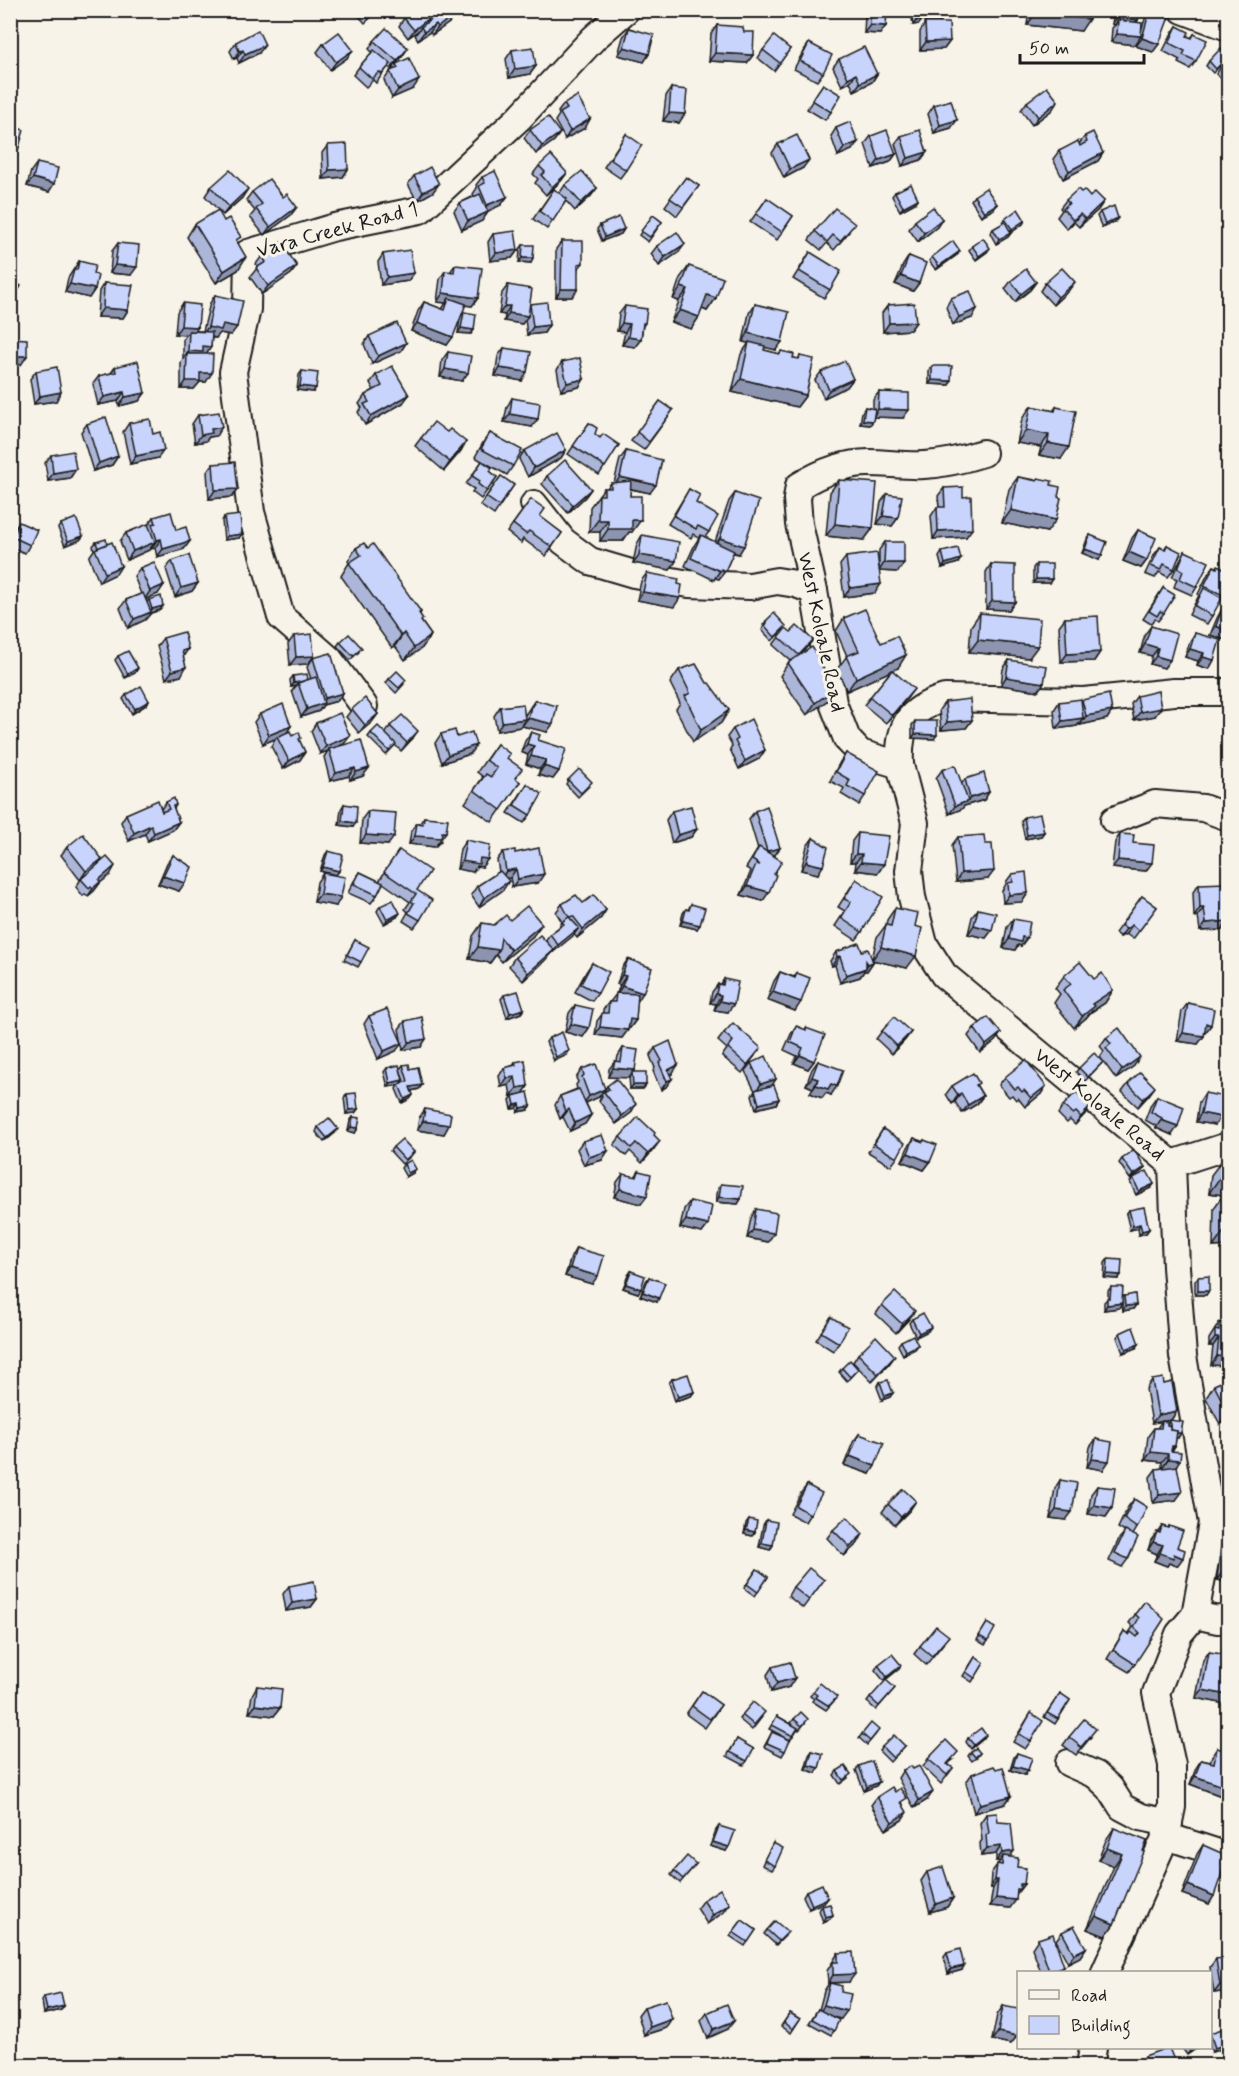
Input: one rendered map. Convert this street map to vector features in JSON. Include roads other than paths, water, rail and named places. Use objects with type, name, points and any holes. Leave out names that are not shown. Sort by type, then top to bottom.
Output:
[{"type":"street","name":"Vara Creek Road 1","points":[[364,706],[329,659],[281,617],[251,512],[233,372],[247,309],[248,253],[335,226],[420,210],[519,118],[594,38],[626,10]]},
{"type":"street","points":[[1183,10],[1228,27]]},
{"type":"street","name":"West Koloale Road","points":[[983,453],[955,462],[923,465],[866,463],[854,465],[816,476],[799,486],[797,500],[799,524],[814,591],[833,703],[847,739],[860,753],[900,765],[915,823],[909,871],[912,897],[924,944],[944,975],[1172,1164],[1176,1267],[1184,1356],[1212,1523],[1195,1615],[1179,1634],[1156,1693],[1172,1765],[1172,1807],[1167,1830],[1105,1971]]},
{"type":"street","points":[[534,504],[563,541],[590,561],[634,574],[689,584],[750,586],[777,581],[796,584],[814,591]]},
{"type":"street","points":[[900,765],[899,743],[908,721],[926,704],[945,698],[1084,701],[1174,692],[1228,692]]},
{"type":"street","points":[[1114,820],[1155,804],[1203,808],[1228,817]]},
{"type":"street","points":[[1172,1164],[1228,1146]]},
{"type":"street","points":[[1195,1615],[1218,1620],[1228,1617]]},
{"type":"street","points":[[1069,1764],[1096,1775],[1110,1788],[1122,1807],[1167,1830],[1228,1856]]},
{"type":"street","points":[[1090,2066],[1093,2049]]}]
